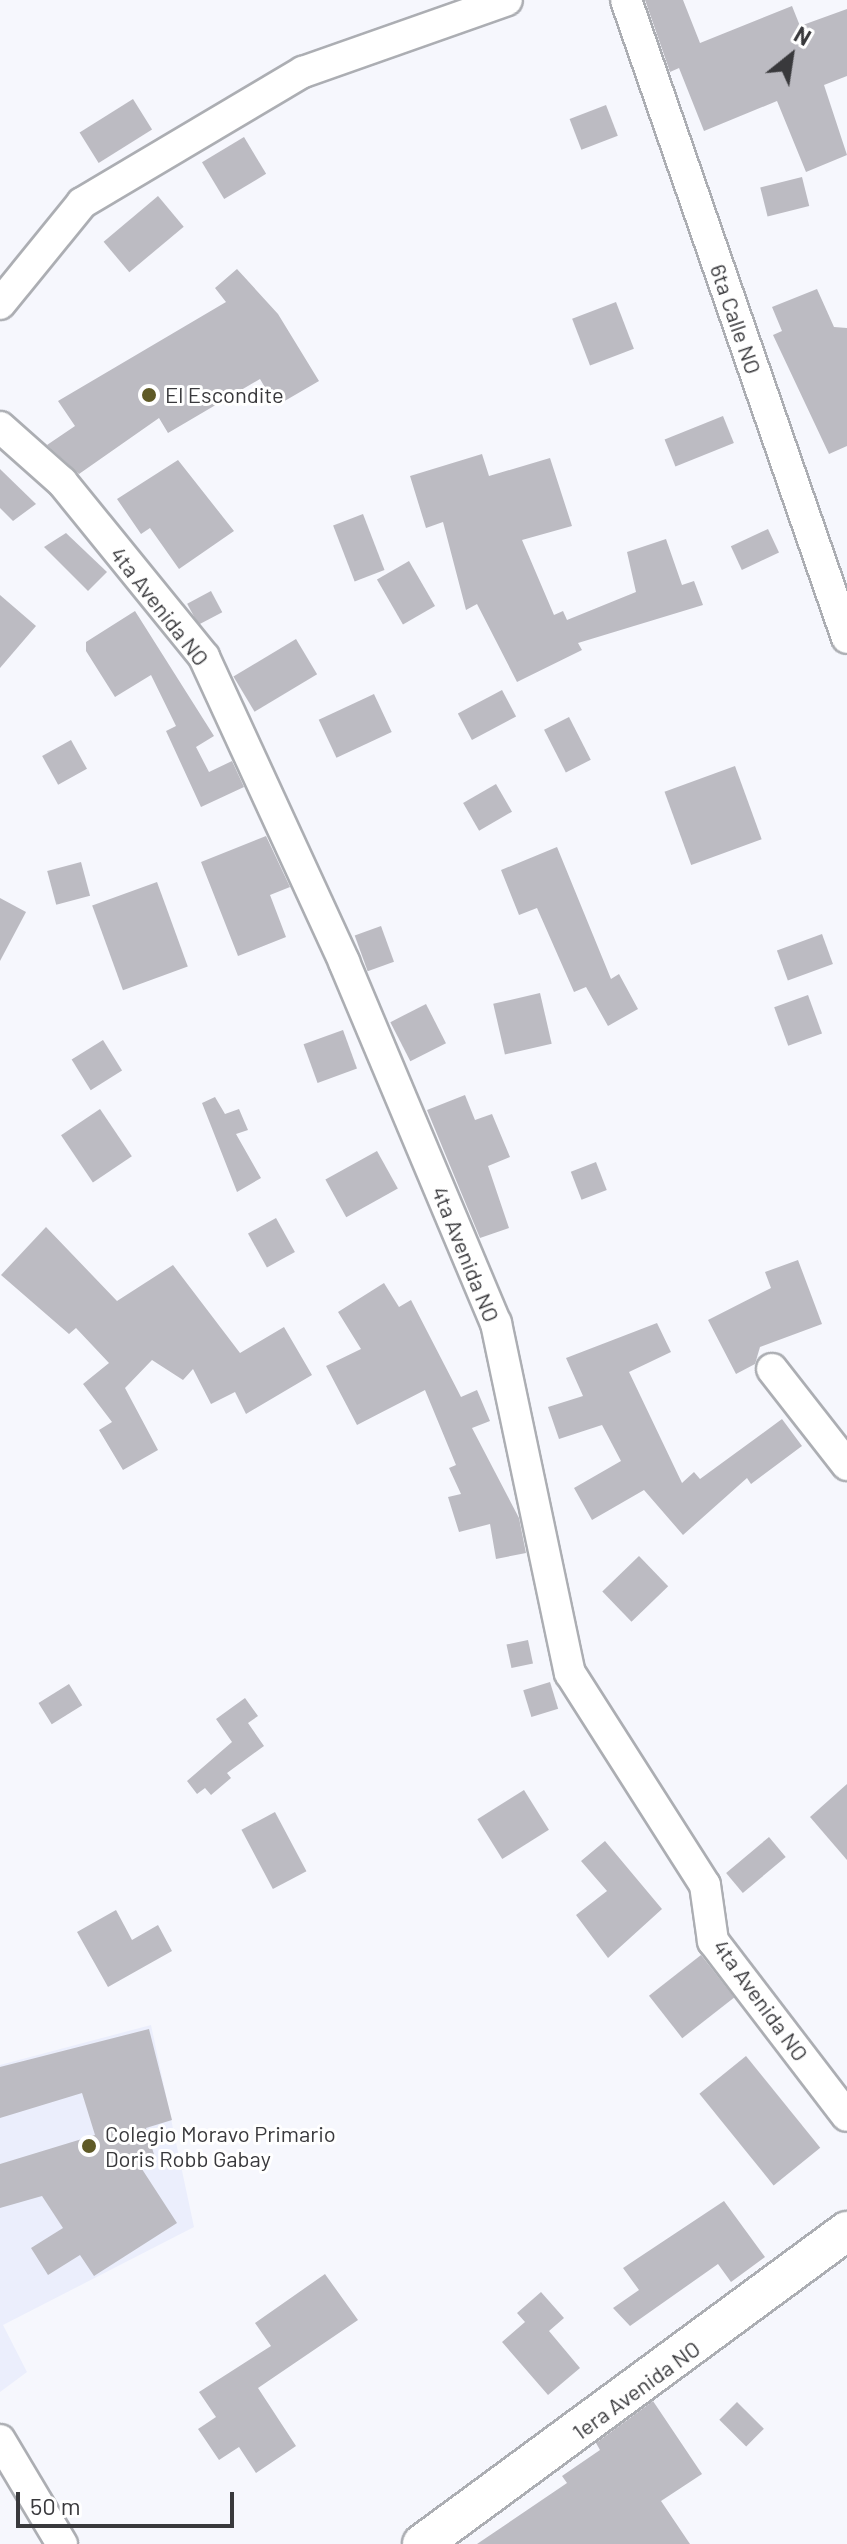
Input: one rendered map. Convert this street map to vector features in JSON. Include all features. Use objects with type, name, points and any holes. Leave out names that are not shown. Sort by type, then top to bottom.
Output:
[{"type":"street","points":[[0,304],[82,203],[303,72],[507,0]]},
{"type":"street","name":"6ta Calle NO","points":[[626,0],[835,566],[847,638]]},
{"type":"street","name":"4ta Avenida NO","points":[[0,427],[62,482],[204,657],[344,962],[496,1323],[570,1673],[705,1885],[713,1941],[847,2116]]},
{"type":"street","points":[[772,1369],[847,1465]]},
{"type":"street","name":"1era Avenida NO","points":[[422,2544],[847,2231]]},
{"type":"street","points":[[0,2440],[62,2544]]},
{"type":"shaded area","name":"Colegio Moravo Primario Doris Robb Gabay","points":[[151,2025],[194,2227],[3,2325],[27,2372],[0,2392],[0,2065]]},
{"type":"building","points":[[645,0],[683,0],[700,43],[792,6],[800,26],[847,9],[847,76],[824,85],[847,155],[806,172],[777,101],[704,131],[679,68],[670,72]]},
{"type":"building","points":[[133,99],[152,130],[99,163],[80,132]]},
{"type":"building","points":[[606,105],[618,136],[581,150],[570,119]]},
{"type":"building","points":[[244,137],[266,174],[224,199],[202,162]]},
{"type":"building","points":[[802,177],[809,206],[768,217],[760,187]]},
{"type":"building","points":[[158,196],[184,227],[129,272],[104,242]]},
{"type":"building","points":[[237,269],[278,314],[319,381],[276,406],[260,379],[168,433],[159,418],[79,474],[47,445],[75,426],[58,401],[226,302],[215,288]]},
{"type":"building","points":[[817,289],[834,327],[847,328],[847,446],[829,454],[773,335],[782,331],[772,307]]},
{"type":"building","points":[[616,302],[634,349],[590,366],[572,319]]},
{"type":"building","points":[[723,416],[734,443],[675,466],[665,440]]},
{"type":"building","points":[[482,454],[489,476],[550,458],[572,526],[522,540],[554,615],[563,611],[567,620],[636,592],[627,552],[666,539],[682,585],[694,581],[703,605],[578,643],[582,650],[517,682],[477,604],[466,610],[443,522],[426,528],[410,476]]},
{"type":"building","points":[[178,460],[234,531],[179,569],[150,528],[141,534],[117,499]]},
{"type":"building","points":[[0,469],[36,504],[13,521],[0,508]]},
{"type":"building","points":[[363,514],[385,570],[355,581],[333,525]]},
{"type":"building","points":[[768,529],[779,553],[742,570],[731,546]]},
{"type":"building","points":[[66,533],[107,572],[88,591],[44,547]]},
{"type":"building","points":[[409,561],[435,606],[403,625],[377,580]]},
{"type":"building","points":[[211,591],[222,612],[198,625],[187,604]]},
{"type":"building","points":[[0,595],[36,626],[0,668]]},
{"type":"building","points":[[135,611],[214,736],[196,747],[209,772],[232,761],[244,787],[201,807],[166,731],[176,726],[151,675],[115,697],[86,651],[86,642]]},
{"type":"building","points":[[296,639],[317,674],[255,712],[233,677]]},
{"type":"building","points":[[502,690],[516,716],[472,740],[458,713]]},
{"type":"building","points":[[374,694],[392,732],[336,758],[319,720]]},
{"type":"building","points":[[569,717],[591,760],[566,772],[544,730]]},
{"type":"building","points":[[71,740],[87,769],[58,785],[42,756]]},
{"type":"building","points":[[735,766],[762,839],[691,865],[665,792]]},
{"type":"building","points":[[496,784],[512,812],[479,831],[463,803]]},
{"type":"building","points":[[266,836],[290,887],[270,895],[286,937],[238,956],[201,862]]},
{"type":"building","points":[[557,847],[611,979],[619,974],[638,1009],[608,1026],[586,987],[574,992],[537,908],[519,915],[501,870]]},
{"type":"building","points":[[81,862],[90,896],[56,905],[47,871]]},
{"type":"building","points":[[157,882],[188,967],[123,990],[92,906]]},
{"type":"building","points":[[0,898],[26,912],[0,961]]},
{"type":"building","points":[[381,926],[394,962],[368,971],[355,936]]},
{"type":"building","points":[[822,934],[833,964],[788,980],[777,950]]},
{"type":"building","points":[[540,993],[552,1044],[505,1054],[493,1004]]},
{"type":"building","points":[[808,995],[822,1034],[788,1046],[774,1007]]},
{"type":"building","points":[[426,1004],[446,1043],[410,1061],[390,1022]]},
{"type":"building","points":[[343,1030],[357,1069],[318,1083],[304,1044]]},
{"type":"building","points":[[103,1040],[122,1071],[91,1090],[72,1060]]},
{"type":"building","points":[[465,1095],[475,1120],[492,1114],[510,1157],[488,1166],[509,1228],[480,1238],[427,1110]]},
{"type":"building","points":[[215,1097],[225,1114],[239,1109],[248,1130],[236,1134],[261,1178],[237,1192],[202,1103]]},
{"type":"building","points":[[100,1109],[132,1156],[93,1183],[61,1135]]},
{"type":"building","points":[[377,1151],[398,1189],[346,1217],[325,1180]]},
{"type":"building","points":[[596,1162],[607,1190],[582,1200],[571,1172]]},
{"type":"building","points":[[276,1218],[295,1252],[267,1268],[248,1234]]},
{"type":"building","points":[[46,1227],[117,1301],[173,1265],[240,1353],[284,1327],[312,1375],[246,1414],[235,1392],[211,1404],[193,1369],[183,1380],[152,1360],[125,1388],[158,1450],[123,1470],[99,1430],[112,1422],[83,1384],[109,1363],[76,1328],[69,1334],[1,1275]]},
{"type":"building","points":[[798,1260],[822,1324],[760,1347],[755,1364],[736,1374],[708,1320],[771,1288],[765,1272]]},
{"type":"building","points":[[384,1283],[399,1307],[411,1300],[461,1397],[477,1390],[490,1421],[472,1428],[519,1518],[526,1553],[496,1559],[490,1524],[459,1532],[448,1497],[461,1494],[449,1468],[456,1465],[425,1390],[357,1425],[326,1366],[361,1349],[338,1312]]},
{"type":"building","points":[[657,1323],[671,1352],[629,1372],[682,1483],[694,1472],[700,1479],[782,1419],[802,1446],[751,1484],[747,1478],[683,1535],[644,1490],[592,1520],[574,1488],[621,1461],[602,1425],[559,1439],[548,1407],[583,1396],[566,1358]]},
{"type":"building","points":[[639,1556],[668,1586],[631,1622],[602,1591]]},
{"type":"building","points":[[528,1640],[533,1663],[511,1668],[506,1645]]},
{"type":"building","points":[[550,1682],[558,1709],[531,1717],[523,1690]]},
{"type":"building","points":[[69,1684],[82,1705],[52,1724],[38,1703]]},
{"type":"building","points":[[245,1698],[258,1716],[248,1723],[264,1746],[227,1773],[231,1778],[211,1795],[205,1788],[197,1794],[187,1781],[232,1742],[216,1719]]},
{"type":"building","points":[[847,1784],[847,1860],[810,1817]]},
{"type":"building","points":[[524,1790],[549,1830],[502,1859],[477,1819]]},
{"type":"building","points":[[275,1812],[306,1871],[273,1889],[241,1830]]},
{"type":"building","points":[[769,1837],[786,1857],[743,1893],[726,1873]]},
{"type":"building","points":[[605,1841],[662,1909],[608,1958],[576,1915],[607,1891],[581,1861]]},
{"type":"building","points":[[116,1910],[132,1940],[158,1925],[172,1951],[108,1987],[77,1932]]},
{"type":"building","points":[[701,1955],[734,1998],[682,2038],[649,1996]]},
{"type":"building","name":"Colegio Moravo Primario Doris Robb Gabay","points":[[149,2029],[172,2120],[146,2128],[156,2161],[140,2166],[177,2223],[94,2276],[80,2255],[48,2275],[31,2248],[63,2228],[42,2196],[0,2208],[0,2164],[95,2135],[82,2093],[0,2118],[0,2067]]},
{"type":"building","points":[[746,2056],[820,2148],[774,2185],[699,2094]]},
{"type":"building","points":[[724,2201],[765,2257],[731,2282],[718,2264],[630,2326],[613,2308],[639,2290],[623,2268]]},
{"type":"building","points":[[325,2274],[358,2320],[258,2388],[296,2446],[256,2473],[239,2447],[219,2460],[198,2429],[216,2417],[199,2392],[271,2346],[255,2323]]},
{"type":"building","points":[[541,2292],[564,2318],[549,2331],[580,2368],[548,2395],[502,2342],[525,2322],[517,2313]]},
{"type":"building","points":[[653,2401],[702,2474],[661,2501],[690,2544],[477,2544],[567,2483],[562,2476],[600,2450],[596,2443]]},
{"type":"building","points":[[737,2402],[764,2429],[746,2447],[719,2420]]},
{"type":"place","name":"El Escondite","points":[[149,395]]},
{"type":"place","name":"Colegio Moravo Primario Doris Robb Gabay","points":[[89,2146]]}]
